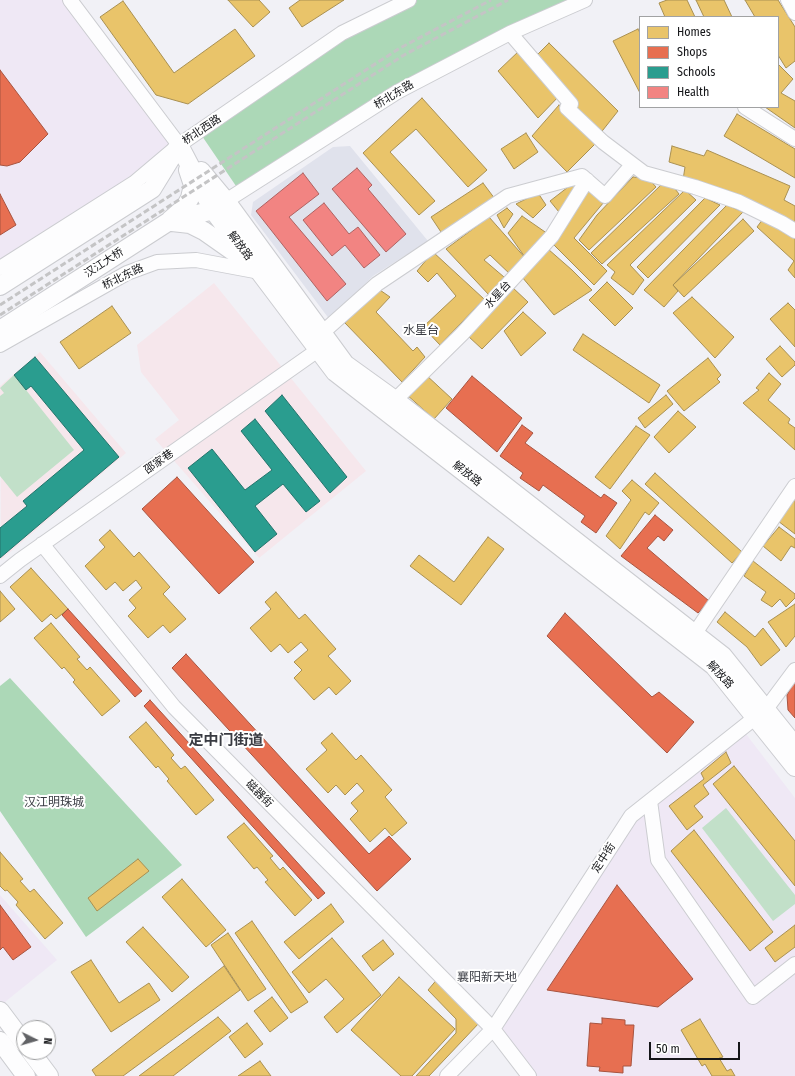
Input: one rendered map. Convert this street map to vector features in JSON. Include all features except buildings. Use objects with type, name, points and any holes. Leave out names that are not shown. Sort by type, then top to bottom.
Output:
[{"type":"main road","points":[[0,286],[152,189],[179,145]]},
{"type":"main road","points":[[168,222],[185,207],[190,198],[192,185],[179,145]]},
{"type":"main road","name":"解放路","points":[[179,145],[220,205],[320,341],[336,372],[714,666],[795,746]]},
{"type":"main road","name":"解放路","points":[[220,205],[260,272],[320,341],[345,364],[395,400],[724,656],[795,767]]},
{"type":"main road","name":"汉江大桥","points":[[0,330],[168,222],[220,205]]},
{"type":"main road","points":[[168,222],[190,224],[204,231],[260,272]]},
{"type":"main road","points":[[0,1011],[16,1032]]},
{"type":"main road","points":[[0,1041],[26,1076]]},
{"type":"main road","points":[[37,1060],[49,1076]]},
{"type":"street","name":"解放路","points":[[70,0],[179,145]]},
{"type":"street","name":"桥北西路","points":[[0,268],[134,182],[179,145],[342,34],[409,0]]},
{"type":"street","name":"桥北东路","points":[[220,205],[397,92],[510,33],[584,0]]},
{"type":"street","points":[[788,0],[795,13]]},
{"type":"street","points":[[510,33],[571,104],[567,108],[603,142],[632,165],[644,173],[695,187],[739,202],[795,231]]},
{"type":"street","points":[[747,108],[795,138]]},
{"type":"street","points":[[587,180],[605,196],[632,165]]},
{"type":"street","name":"邵家巷","points":[[0,576],[320,341],[377,284],[508,196],[582,176],[587,180]]},
{"type":"street","name":"水星台","points":[[395,400],[462,334],[552,236],[587,180]]},
{"type":"street","name":"桥北东路","points":[[0,345],[127,272],[157,262],[196,260],[260,272]]},
{"type":"street","points":[[695,633],[795,486]]},
{"type":"street","name":"磁器街","points":[[42,544],[174,707],[493,1029],[529,1076]]},
{"type":"street","name":"定中街","points":[[447,1076],[493,1029],[631,816],[761,713],[795,670]]},
{"type":"street","points":[[650,801],[658,860],[753,997],[795,964]]},
{"type":"shaded area","points":[[0,0],[70,0],[179,145],[0,268]]},
{"type":"shaded area","points":[[350,146],[428,241],[373,276],[330,320],[251,215],[253,202],[333,147]]},
{"type":"shaded area","points":[[214,283],[366,471],[259,558],[155,439],[179,420],[141,372],[137,345]]},
{"type":"shaded area","points":[[40,352],[126,453],[1,560],[0,386]]},
{"type":"shaded area","points":[[746,734],[795,798],[795,1076],[533,1076],[500,1027],[637,820]]},
{"type":"shaded area","points":[[0,895],[57,960],[0,1006]]},
{"type":"green space","points":[[410,0],[585,0],[510,33],[236,186],[202,136],[338,36]]},
{"type":"green space","points":[[14,375],[74,450],[17,497],[0,476],[0,396],[4,393],[0,388]]},
{"type":"green space","points":[[10,678],[182,865],[86,937],[0,811],[0,686]]},
{"type":"green space","points":[[726,808],[795,895],[795,904],[773,921],[702,828]]},
{"type":"railway","points":[[0,305],[400,48],[491,0]]},
{"type":"railway","points":[[0,315],[404,55],[508,0]]},
{"type":"district","name":"水星台","points":[[421,331]]},
{"type":"district","name":"定中门街道","points":[[226,741]]},
{"type":"district","name":"汉江明珠城","points":[[54,803]]},
{"type":"district","name":"襄阳新天地","points":[[487,978]]}]
